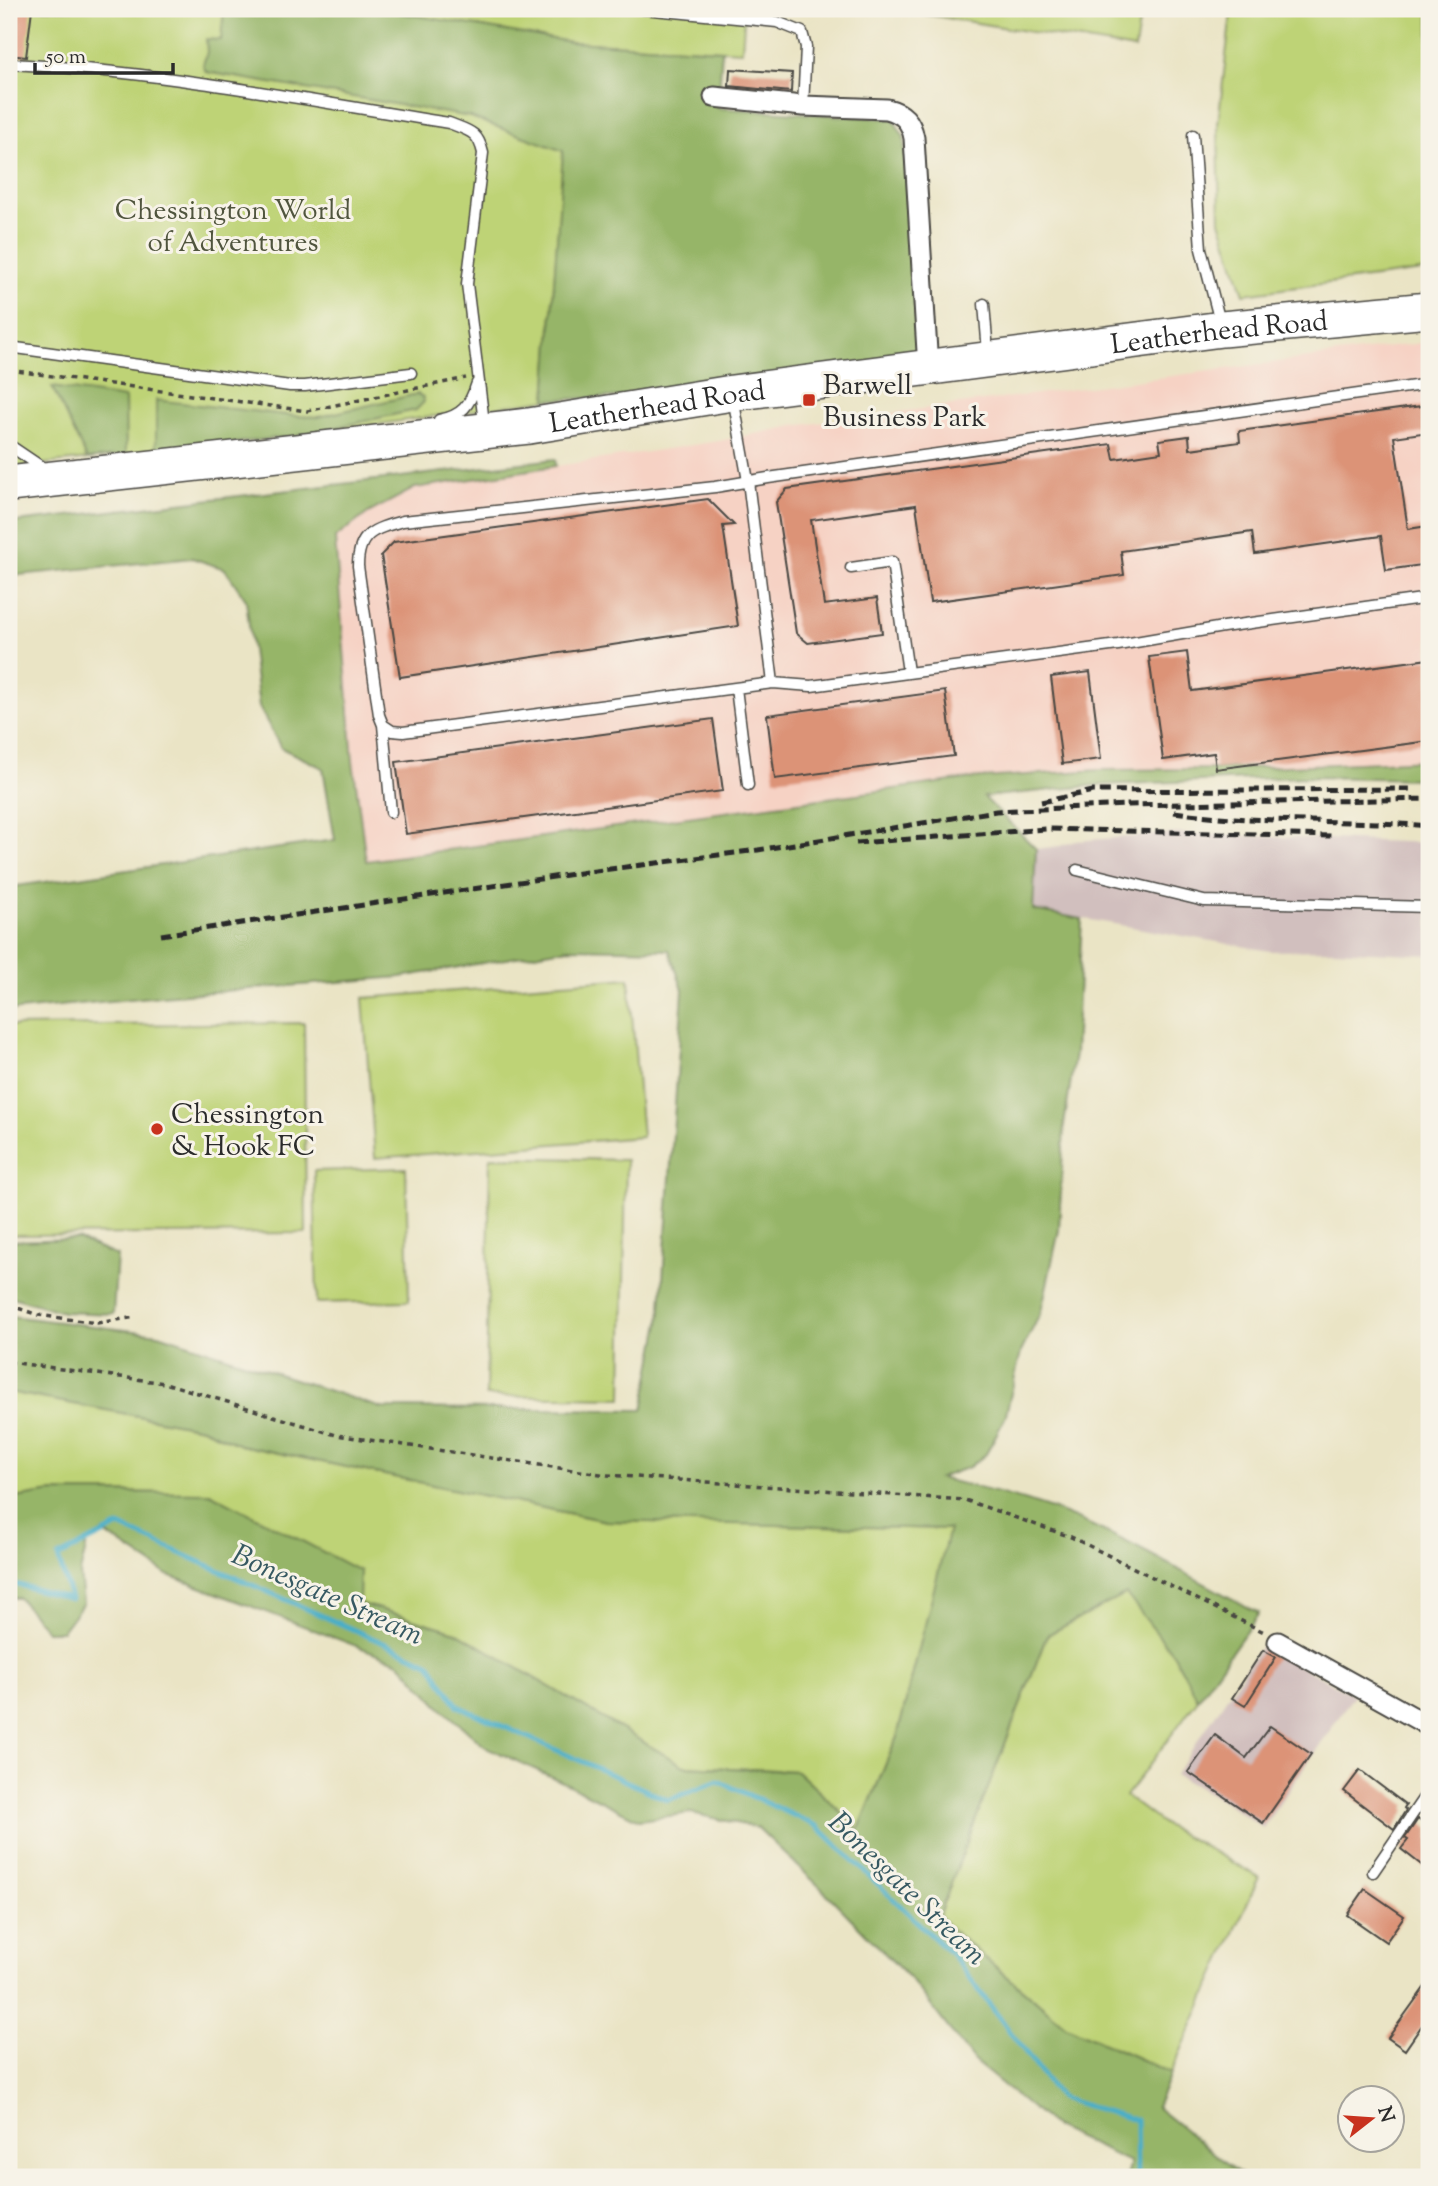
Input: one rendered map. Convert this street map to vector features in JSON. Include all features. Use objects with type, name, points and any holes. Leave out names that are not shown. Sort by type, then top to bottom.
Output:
[{"type":"highway","name":"Leatherhead Road","points":[[9,484],[485,431],[732,393],[1222,329],[1429,310]]},
{"type":"street","points":[[714,97],[899,112],[912,129],[928,368]]},
{"type":"street","points":[[1278,1642],[1429,1726]]},
{"type":"lane","points":[[643,9],[777,22],[802,32],[806,47],[803,106]]},
{"type":"lane","points":[[9,64],[66,66],[126,78],[287,102],[386,113],[404,120],[473,132],[481,142],[483,153],[467,284],[485,431]]},
{"type":"lane","points":[[365,116],[386,113]]},
{"type":"lane","points":[[1193,135],[1201,249],[1222,329]]},
{"type":"lane","points":[[984,304],[989,360]]},
{"type":"lane","points":[[9,347],[305,387],[411,373]]},
{"type":"lane","points":[[422,422],[458,415],[468,406],[478,376]]},
{"type":"lane","points":[[391,812],[383,725],[379,715],[358,566],[358,553],[362,542],[371,532],[403,522],[715,487],[1429,384]]},
{"type":"lane","points":[[732,393],[748,481],[773,683]]},
{"type":"lane","points":[[309,451],[360,433]]},
{"type":"lane","points":[[9,445],[58,479]]},
{"type":"lane","points":[[851,568],[892,562],[908,672]]},
{"type":"lane","points":[[383,725],[392,731],[403,732],[773,683],[811,686],[1118,645],[1223,627],[1429,598]]},
{"type":"lane","points":[[736,688],[748,785]]},
{"type":"lane","points":[[1077,870],[1204,901],[1429,907]]},
{"type":"lane","points":[[1373,1872],[1429,1790]]},
{"type":"path","points":[[9,1305],[38,1315],[97,1323],[136,1317]]},
{"type":"path","points":[[9,1362],[165,1383],[336,1435],[580,1471],[965,1500],[1070,1537],[1262,1630],[1278,1642]]},
{"type":"shaded area","name":"Barwell Business Park","points":[[1429,342],[1429,760],[1216,769],[1100,770],[967,779],[366,861],[353,761],[335,538],[368,513],[415,488],[719,441],[794,426]]},
{"type":"shaded area","points":[[1179,833],[1429,843],[1429,955],[1334,950],[1270,951],[1033,910],[1036,849],[1076,841]]},
{"type":"shaded area","points":[[1261,1646],[1354,1695],[1263,1828],[1222,1800],[1175,1775]]},
{"type":"green space","name":"Chessington World of Adventures","points":[[9,9],[745,9],[742,51],[571,42],[546,400],[296,436],[9,468]]},
{"type":"green space","points":[[224,9],[400,9],[400,13],[571,42],[722,50],[718,108],[893,119],[904,137],[918,358],[637,396],[546,400],[563,151],[470,117],[206,72],[203,65],[207,52],[206,39],[221,40]]},
{"type":"green space","points":[[892,9],[1141,9],[1135,49]]},
{"type":"green space","points":[[1207,9],[1429,9],[1429,270],[1244,294],[1220,221],[1218,124],[1231,13]]},
{"type":"green space","points":[[52,387],[125,398],[126,455],[87,459]]},
{"type":"green space","points":[[417,394],[423,397],[424,402],[416,410],[296,436],[156,452],[156,400],[318,417]]},
{"type":"green space","points":[[555,459],[556,466],[415,488],[368,513],[335,538],[353,761],[366,861],[967,779],[1100,770],[1216,769],[1429,760],[1429,779],[1306,777],[1099,785],[984,797],[1036,849],[1033,910],[1082,919],[1075,1053],[1064,1125],[1059,1230],[1041,1312],[1021,1352],[1005,1418],[986,1454],[969,1467],[939,1478],[1057,1511],[1135,1546],[1259,1613],[1198,1699],[1174,1655],[1126,1594],[1047,1635],[939,1915],[952,1930],[1066,2026],[1171,2073],[1156,2107],[1244,2177],[1126,2177],[1130,2162],[1056,2128],[974,2061],[911,1980],[758,1828],[691,1813],[639,1820],[484,1746],[438,1705],[399,1662],[168,1575],[103,1532],[87,1543],[80,1573],[83,1603],[62,1631],[47,1631],[19,1598],[9,1598],[9,1499],[52,1492],[210,1493],[360,1571],[359,1603],[456,1632],[684,1766],[797,1771],[859,1829],[897,1737],[949,1529],[606,1521],[240,1445],[202,1428],[9,1392],[9,1316],[159,1334],[381,1408],[643,1410],[660,1322],[683,990],[669,950],[569,948],[401,977],[9,1011],[9,887],[335,840],[323,768],[281,748],[259,707],[246,600],[225,569],[192,558],[9,576],[9,523]]},
{"type":"green space","points":[[629,978],[642,1137],[375,1158],[363,998]]},
{"type":"green space","name":"Chessington & Hook FC","points":[[304,1023],[306,1233],[9,1235],[9,1026]]},
{"type":"green space","points":[[490,1157],[626,1160],[622,1398],[486,1396]]},
{"type":"green space","points":[[406,1168],[409,1301],[317,1303],[314,1171]]},
{"type":"green space","points":[[77,1239],[117,1256],[113,1314],[63,1312],[9,1296],[9,1241]]},
{"type":"green space","points":[[9,1392],[202,1428],[240,1445],[606,1521],[950,1529],[897,1737],[859,1829],[797,1771],[684,1766],[456,1632],[359,1603],[210,1493],[52,1492],[9,1499]]},
{"type":"green space","points":[[1126,1593],[1174,1655],[1198,1699],[1126,1796],[1163,1824],[1259,1877],[1171,2073],[1066,2026],[952,1930],[939,1915],[1047,1635]]},
{"type":"building","points":[[9,9],[32,9],[26,57],[9,55]]},
{"type":"building","points":[[730,69],[792,73],[791,92],[729,86]]},
{"type":"building","points":[[1429,405],[1429,432],[1394,437],[1408,529],[1428,526],[1429,564],[1386,570],[1381,536],[1255,554],[1252,532],[1121,551],[1124,575],[930,602],[916,505],[811,520],[824,605],[877,598],[882,633],[808,643],[796,633],[776,502],[787,489],[1111,444],[1114,459],[1161,452],[1159,440],[1189,436],[1190,449],[1240,442],[1239,431]]},
{"type":"building","points":[[708,499],[734,525],[723,526],[738,626],[400,677],[381,555],[394,542]]},
{"type":"building","points":[[1187,652],[1192,691],[1429,659],[1429,741],[1216,769],[1214,753],[1163,760],[1149,657]]},
{"type":"building","points":[[1090,672],[1101,759],[1062,764],[1051,677]]},
{"type":"building","points":[[945,691],[954,756],[775,779],[767,715]]},
{"type":"building","points":[[713,719],[723,791],[406,834],[396,762]]},
{"type":"building","points":[[1263,1650],[1276,1657],[1245,1706],[1232,1698]]},
{"type":"building","points":[[1270,1726],[1311,1754],[1263,1823],[1188,1772],[1215,1735],[1246,1758]]},
{"type":"building","points":[[1360,1770],[1406,1805],[1406,1810],[1394,1829],[1344,1791]]},
{"type":"building","points":[[1418,1819],[1429,1828],[1429,1871],[1401,1849]]},
{"type":"building","points":[[1365,1889],[1404,1916],[1386,1942],[1347,1915]]},
{"type":"building","points":[[1429,1981],[1429,2015],[1405,2050],[1388,2038]]},
{"type":"waterway","name":"Bonesgate Stream","points":[[9,1585],[19,1585],[71,1599],[58,1557],[119,1526],[429,1663],[458,1706],[668,1800],[718,1781],[817,1826],[953,1956],[1060,2098],[1136,2120],[1137,2177]]},
{"type":"railway","points":[[1041,802],[1093,791],[1414,789]]},
{"type":"railway","points":[[161,935],[587,872],[758,850],[996,811],[1129,805],[1429,799]]},
{"type":"railway","points":[[1174,812],[1237,818],[1429,826]]},
{"type":"railway","points":[[856,843],[1047,829],[1334,836]]},
{"type":"place","name":"Barwell Business Park","points":[[809,400]]},
{"type":"place","name":"Chessington & Hook FC","points":[[157,1129]]}]
